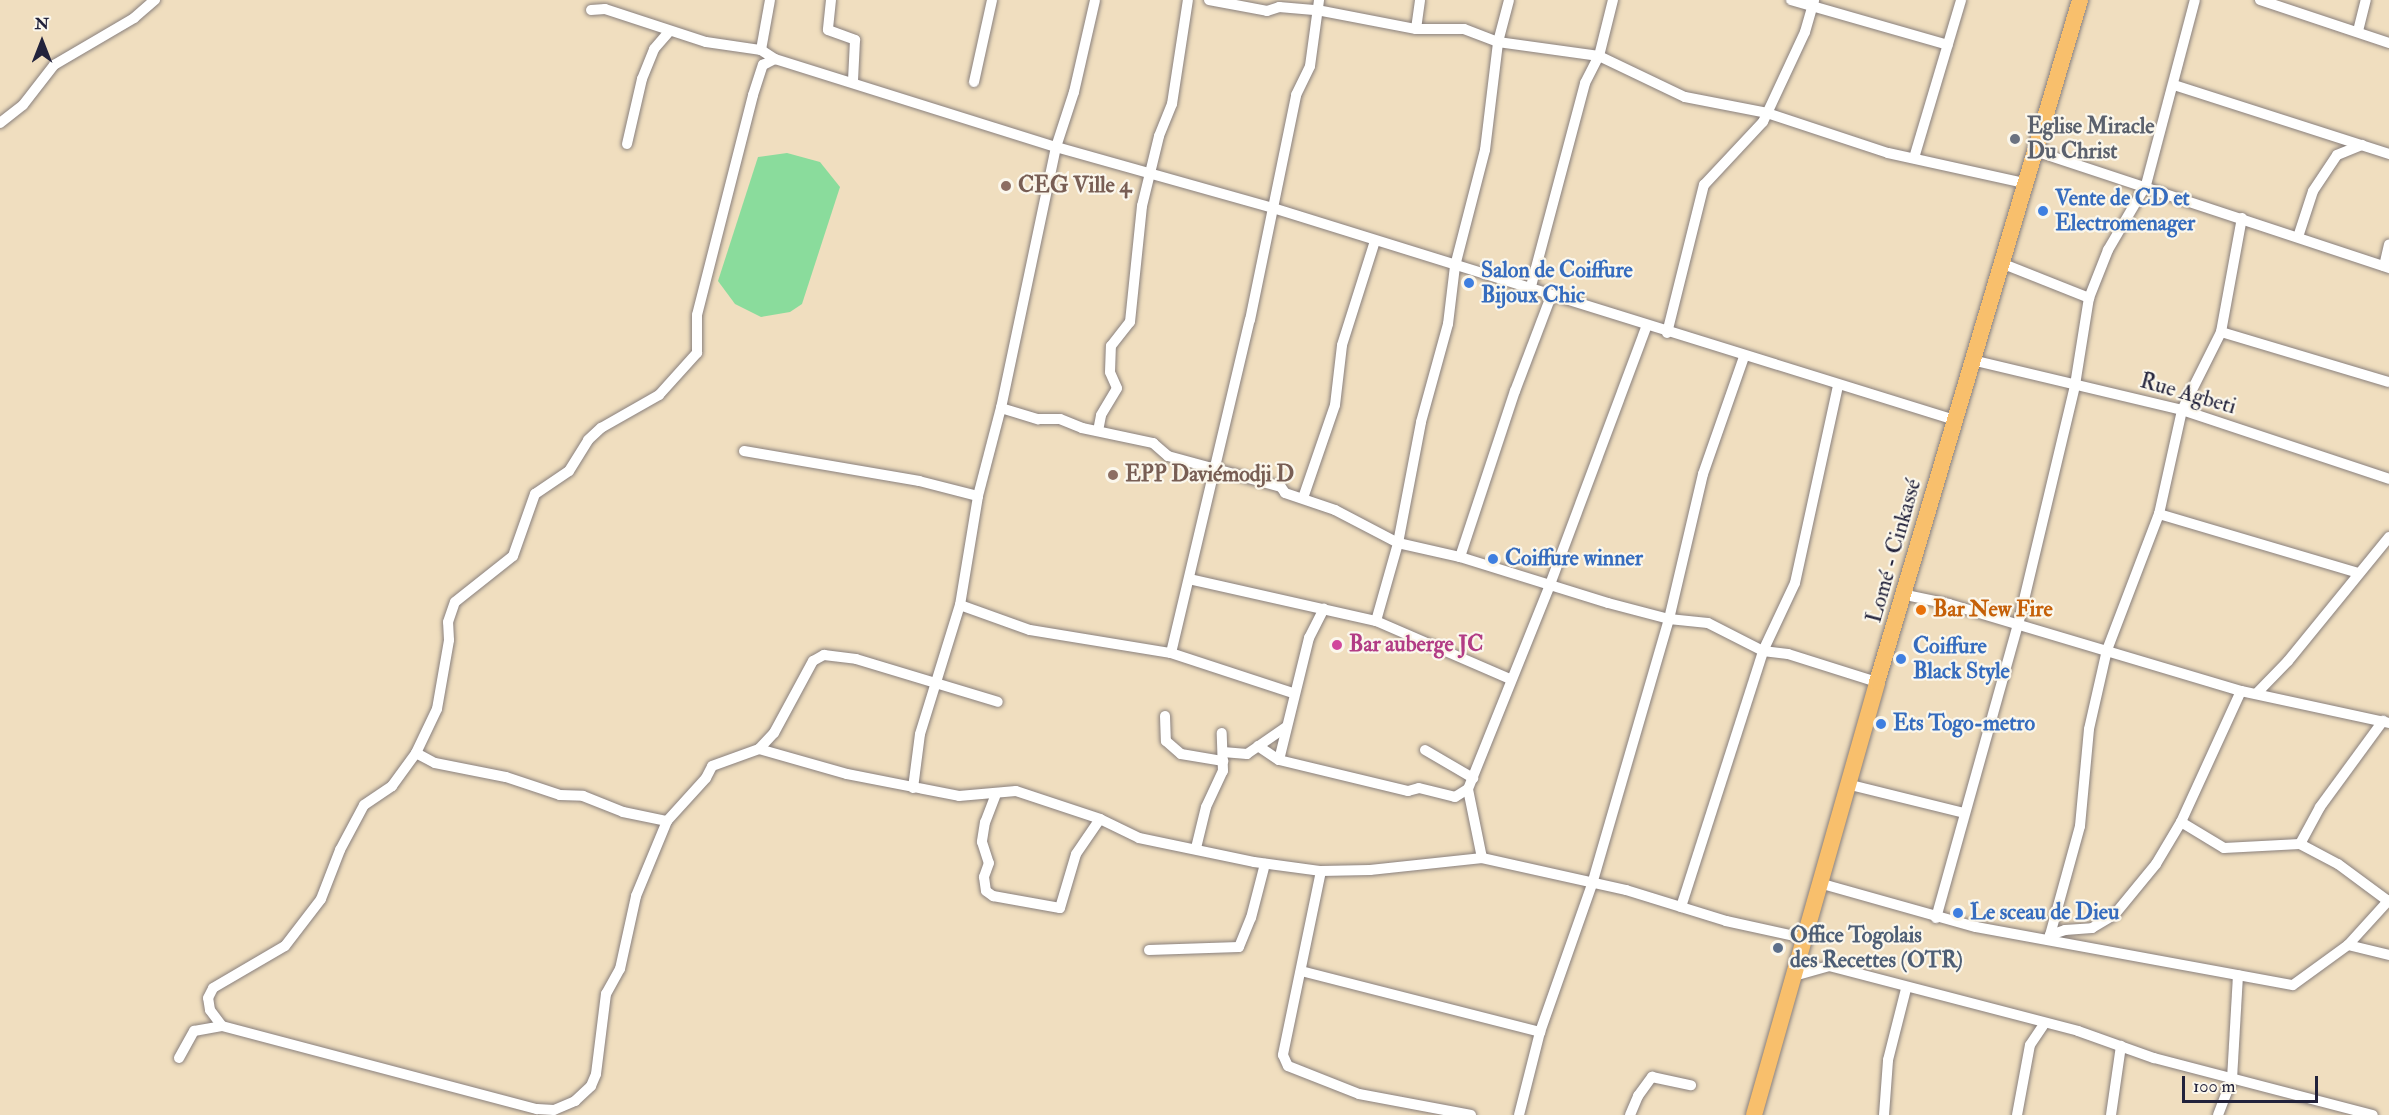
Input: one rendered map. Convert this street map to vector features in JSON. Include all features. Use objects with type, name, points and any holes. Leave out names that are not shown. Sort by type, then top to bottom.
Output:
[{"type":"highway","name":"Lomé - Cinkassé","points":[[1754,1115],[1877,682],[1906,595],[1972,360],[2080,0]]},
{"type":"street","points":[[0,123],[23,105],[54,65],[134,18],[155,0]]},
{"type":"street","points":[[761,50],[770,0]]},
{"type":"street","points":[[831,0],[828,30],[855,40],[853,81]]},
{"type":"street","points":[[974,82],[992,0]]},
{"type":"street","points":[[914,788],[920,734],[960,605],[978,496],[1001,408],[1056,147],[1074,92],[1095,0]]},
{"type":"street","points":[[1098,431],[1101,415],[1117,388],[1110,372],[1111,346],[1130,322],[1142,206],[1172,104],[1188,0]]},
{"type":"street","points":[[1209,0],[1267,11],[1318,5],[1416,29],[1464,29],[1498,42],[1599,56],[1685,97],[1767,114],[1914,158],[2025,183]]},
{"type":"street","points":[[1416,29],[1420,0]]},
{"type":"street","points":[[1376,621],[1398,543],[1421,422],[1448,324],[1455,266],[1485,150],[1498,42],[1509,0]]},
{"type":"street","points":[[1530,290],[1585,82],[1599,56],[1613,0]]},
{"type":"street","points":[[1791,0],[1813,3],[1948,45]]},
{"type":"street","points":[[1914,158],[1961,0]]},
{"type":"street","points":[[1936,918],[2018,625],[2075,385],[2089,298],[2108,250],[2146,185],[2195,0]]},
{"type":"street","points":[[2260,0],[2273,2],[2389,43]]},
{"type":"street","points":[[2358,31],[2366,0]]},
{"type":"street","points":[[1667,333],[1704,185],[1752,139],[1767,114],[1805,32],[1813,3]]},
{"type":"street","points":[[1171,653],[1216,469],[1296,95],[1310,66],[1318,5]]},
{"type":"street","points":[[591,10],[605,9],[669,33],[761,50],[774,59],[853,81],[1056,147],[1273,208],[1646,327],[1955,420]]},
{"type":"street","points":[[627,144],[642,79],[654,49],[669,33]]},
{"type":"street","points":[[222,1026],[210,1010],[208,998],[213,988],[285,946],[321,899],[340,850],[364,805],[392,786],[416,753],[437,709],[449,640],[448,622],[455,602],[513,556],[535,494],[569,471],[588,440],[601,428],[659,395],[697,353],[697,315],[753,95],[764,65],[774,59]]},
{"type":"street","points":[[2174,85],[2389,154]]},
{"type":"street","points":[[2298,237],[2313,191],[2337,155],[2362,145]]},
{"type":"street","points":[[2035,151],[2146,185],[2386,267],[2389,245]]},
{"type":"street","points":[[2049,937],[2080,826],[2089,729],[2107,650],[2159,514],[2182,410],[2221,332],[2242,218]]},
{"type":"street","points":[[1303,498],[1335,405],[1342,345],[1375,241]]},
{"type":"street","points":[[2001,263],[2089,298]]},
{"type":"street","points":[[1460,557],[1515,391],[1551,296]]},
{"type":"street","points":[[1258,746],[1279,760],[1408,791],[1419,788],[1455,797],[1468,789],[1510,679],[1550,587],[1646,327]]},
{"type":"street","points":[[2221,332],[2389,382]]},
{"type":"street","points":[[1519,1115],[1540,1032],[1593,882],[1669,618],[1703,474],[1744,357]]},
{"type":"street","name":"Rue Agbeti","points":[[1972,360],[2182,410],[2389,479]]},
{"type":"street","points":[[1681,907],[1763,651],[1795,583],[1838,385]]},
{"type":"street","points":[[1001,408],[1038,419],[1060,419],[1098,431],[1153,443],[1168,456],[1281,488],[1285,493],[1303,498],[1398,543],[1460,557],[1550,587],[1669,618],[1708,623],[1763,651],[1788,654],[1877,682]]},
{"type":"street","points":[[744,451],[919,481],[978,496]]},
{"type":"street","points":[[2159,514],[2358,573]]},
{"type":"street","points":[[2256,694],[2288,661],[2389,537]]},
{"type":"street","points":[[1189,579],[1376,621],[1510,679]]},
{"type":"street","points":[[1906,595],[2107,650],[2241,691],[2386,722],[2320,807],[2300,844]]},
{"type":"street","points":[[960,605],[1030,630],[1171,653],[1293,693]]},
{"type":"street","points":[[1279,760],[1293,693],[1309,638],[1324,609]]},
{"type":"street","points":[[179,1058],[194,1031],[222,1026],[537,1109],[554,1110],[575,1101],[591,1086],[596,1074],[606,994],[623,958],[636,896],[667,821],[706,778],[712,766],[759,749],[774,733],[813,661],[824,655],[856,659],[998,702]]},
{"type":"street","points":[[2049,937],[2092,928],[2115,914],[2156,864],[2181,822],[2241,691]]},
{"type":"street","points":[[1165,716],[1166,741],[1181,754],[1223,757],[1247,754],[1286,727]]},
{"type":"street","points":[[1196,848],[1206,807],[1223,771],[1222,733]]},
{"type":"street","points":[[759,749],[914,788],[959,796],[1016,791],[1100,819],[1139,838],[1265,864],[1321,871],[1482,858],[1593,882],[1804,938]]},
{"type":"street","points":[[1425,750],[1473,778]]},
{"type":"street","points":[[416,753],[435,764],[506,777],[560,795],[584,796],[623,812],[667,821]]},
{"type":"street","points":[[1848,784],[1964,813]]},
{"type":"street","points":[[1468,789],[1482,858]]},
{"type":"street","points":[[996,794],[985,822],[982,842],[989,863],[984,877],[986,891],[993,896],[1060,908],[1076,854],[1100,819]]},
{"type":"street","points":[[1819,883],[1936,918],[2049,937],[2293,985],[2348,945],[2389,901],[2338,864],[2300,844],[2224,848],[2181,822]]},
{"type":"street","points":[[1149,950],[1239,947],[1265,864]]},
{"type":"street","points":[[1321,871],[1283,1055],[1288,1066],[1359,1094],[1471,1115]]},
{"type":"street","points":[[2348,945],[2389,955]]},
{"type":"street","points":[[1794,976],[1829,966],[1906,988],[2078,1031],[2232,1079],[2373,1115]]},
{"type":"street","points":[[1301,971],[1540,1032]]},
{"type":"street","points":[[2218,1115],[2232,1079],[2238,975]]},
{"type":"street","points":[[1884,1115],[1888,1060],[1906,988]]},
{"type":"street","points":[[2017,1115],[2030,1045],[2044,1024]]},
{"type":"street","points":[[2110,1115],[2121,1046]]},
{"type":"street","points":[[1630,1115],[1638,1096],[1652,1077],[1691,1085]]},
{"type":"street","points":[[2321,1115],[2323,1102]]},
{"type":"green space","points":[[787,153],[820,162],[840,187],[802,304],[790,312],[761,317],[735,304],[718,281],[758,157]]},
{"type":"place","name":"Eglise Miracle Du Christ","points":[[2015,139]]},
{"type":"place","name":"CEG Ville 4","points":[[1006,186]]},
{"type":"place","name":"Vente de CD et Electromenager","points":[[2043,211]]},
{"type":"place","name":"Salon de Coiffure Bijoux Chic","points":[[1469,283]]},
{"type":"place","name":"EPP Daviémodji D","points":[[1113,475]]},
{"type":"place","name":"Coiffure winner","points":[[1493,559]]},
{"type":"place","name":"Bar New Fire","points":[[1921,610]]},
{"type":"place","name":"Bar auberge JC","points":[[1337,645]]},
{"type":"place","name":"Coiffure Black Style","points":[[1901,659]]},
{"type":"place","name":"Ets Togo-metro","points":[[1881,724]]},
{"type":"place","name":"Le sceau de Dieu","points":[[1958,913]]},
{"type":"place","name":"Office Togolais des Recettes (OTR)","points":[[1778,948]]}]
